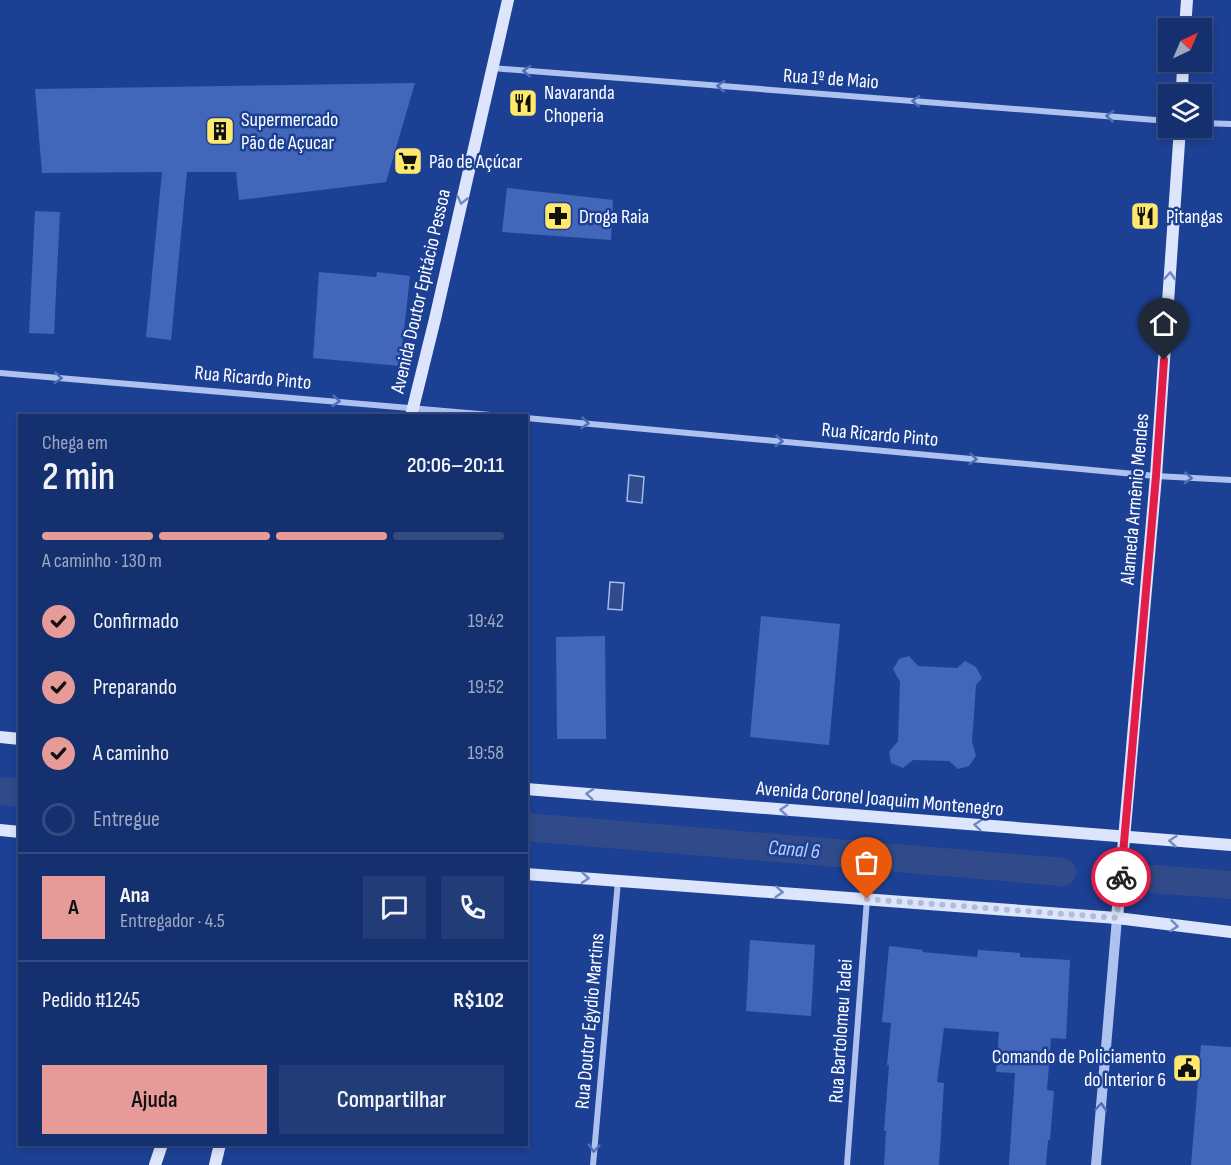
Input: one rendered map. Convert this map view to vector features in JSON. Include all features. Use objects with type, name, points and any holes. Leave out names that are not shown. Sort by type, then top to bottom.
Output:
[{"type":"main road","name":"Avenida Doutor Epitácio Pessoa","points":[[412,411],[508,0]]},
{"type":"main road","points":[[1186,18],[1187,0]]},
{"type":"main road","name":"Alameda Armênio Mendes","points":[[1117,918],[1156,476],[1179,138]]},
{"type":"main road","points":[[0,736],[18,738]]},
{"type":"main road","name":"Avenida Coronel Joaquim Montenegro","points":[[528,789],[1231,845]]},
{"type":"main road","points":[[0,830],[18,832]]},
{"type":"main road","points":[[528,874],[1117,918],[1231,932]]},
{"type":"main road","points":[[155,1165],[161,1146]]},
{"type":"main road","points":[[215,1165],[220,1146]]},
{"type":"street","name":"Rua 1º de Maio","points":[[492,68],[1158,120]]},
{"type":"street","points":[[1212,123],[1231,124]]},
{"type":"street","name":"Rua Ricardo Pinto","points":[[0,373],[467,414]]},
{"type":"street","name":"Rua Ricardo Pinto","points":[[528,418],[1156,476],[1231,480]]},
{"type":"street","name":"Rua Doutor Egydio Martins","points":[[592,1165],[618,880]]},
{"type":"street","name":"Rua Bartolomeu Tadei","points":[[847,1165],[867,899]]},
{"type":"street","points":[[1096,1165],[1117,918]]},
{"type":"water","points":[[629,475],[644,477],[642,503],[627,501]]},
{"type":"water","points":[[610,582],[624,583],[622,610],[608,609]]},
{"type":"building","name":"Supermercado Pão de Açucar","points":[[415,83],[386,182],[239,200],[236,172],[187,172],[171,340],[146,337],[162,172],[42,173],[35,89]]},
{"type":"building","name":"Droga Raia","points":[[507,188],[613,200],[611,240],[502,232]]},
{"type":"building","points":[[35,211],[60,212],[54,334],[29,333]]},
{"type":"building","points":[[319,272],[376,277],[377,272],[410,276],[400,366],[313,358]]},
{"type":"building","points":[[761,616],[840,624],[829,745],[750,737]]},
{"type":"building","points":[[605,636],[606,739],[557,739],[556,637]]},
{"type":"building","points":[[909,656],[918,666],[957,668],[965,661],[976,667],[982,678],[976,685],[972,742],[976,756],[969,766],[958,769],[949,761],[913,760],[903,768],[891,763],[889,752],[898,741],[900,682],[893,669],[899,659]]},
{"type":"building","points":[[750,940],[815,945],[811,1016],[746,1011]]},
{"type":"building","points":[[889,946],[923,950],[922,952],[977,957],[978,950],[1020,953],[1020,957],[1070,960],[1066,1039],[1051,1038],[1047,1090],[1054,1091],[1046,1165],[1009,1165],[1015,1073],[996,1072],[999,1032],[944,1028],[937,1082],[944,1083],[939,1165],[884,1165],[889,1065],[887,1065],[891,1023],[882,1022]]},
{"type":"building","points":[[1201,1045],[1231,1047],[1231,1165],[1191,1165]]},
{"type":"waterway","name":"Canal 6","points":[[0,791],[18,793]]},
{"type":"waterway","name":"Canal 6","points":[[528,827],[1062,872]]},
{"type":"waterway","name":"Canal 6","points":[[1153,879],[1231,885]]},
{"type":"way so far","points":[[867,899],[1117,918],[1121,877]]},
{"type":"place","name":"Navaranda Choperia","points":[[523,103]]},
{"type":"place","name":"Supermercado Pão de Açucar","points":[[220,131]]},
{"type":"place","name":"Pão de Açúcar","points":[[408,161]]},
{"type":"place","name":"Droga Raia","points":[[558,216]]},
{"type":"place","name":"Pitangas","points":[[1145,216]]},
{"type":"place","name":"Comando de Policiamento do Interior 6","points":[[1187,1068]]},
{"type":"route","points":[[1121,877],[1164,360]]}]
